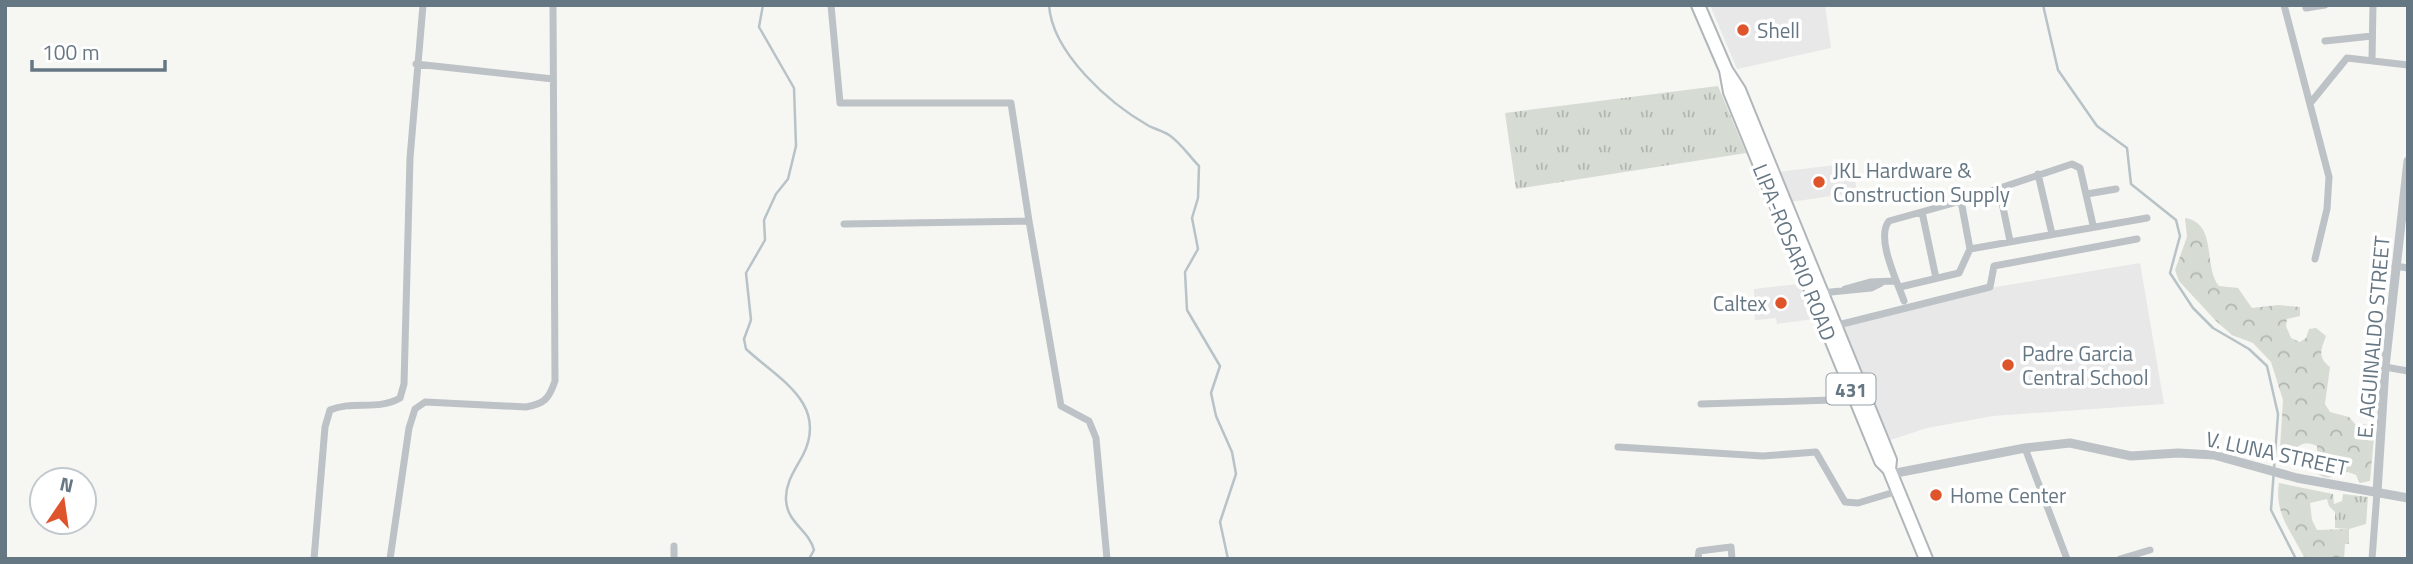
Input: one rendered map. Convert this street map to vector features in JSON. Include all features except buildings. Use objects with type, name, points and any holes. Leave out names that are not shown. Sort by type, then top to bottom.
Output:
[{"type":"main road","name":"LIPA-ROSARIO ROAD","points":[[1698,5],[1727,70],[1739,90],[1858,394],[1881,461],[1890,472],[1926,559]]},
{"type":"street","points":[[314,559],[325,427],[330,410],[342,405],[388,405],[400,398],[404,384],[416,64],[423,5]]},
{"type":"street","points":[[390,559],[409,428],[415,409],[425,402],[526,407],[541,404],[550,397],[555,381],[553,5]]},
{"type":"street","points":[[831,5],[840,103],[1011,103],[1061,406],[1089,421],[1096,438],[1107,559]]},
{"type":"street","points":[[2284,5],[2312,101],[2329,177],[2327,209],[2315,259]]},
{"type":"street","points":[[2306,8],[2325,5]]},
{"type":"street","points":[[2372,59],[2373,5]]},
{"type":"street","points":[[2325,41],[2372,36]]},
{"type":"street","points":[[2312,101],[2344,59],[2372,59],[2408,65]]},
{"type":"street","points":[[416,64],[553,79]]},
{"type":"street","name":"E. AGUINALDO STREET","points":[[2371,559],[2385,367],[2408,161]]},
{"type":"street","points":[[1904,301],[1897,284],[1884,226],[1889,221],[1961,201],[2038,174],[2077,165],[2087,194],[2093,225]]},
{"type":"street","points":[[2038,174],[2052,234]]},
{"type":"street","points":[[1999,188],[2010,242]]},
{"type":"street","points":[[2087,194],[2116,189]]},
{"type":"street","points":[[1818,294],[1854,285],[1897,284],[1936,278],[1962,270],[1970,249],[1961,201]]},
{"type":"street","points":[[1922,212],[1936,278]]},
{"type":"street","points":[[1970,249],[2093,225],[2147,218]]},
{"type":"street","points":[[844,224],[1029,221]]},
{"type":"street","points":[[1832,327],[1990,287],[1994,266],[2137,239]]},
{"type":"street","points":[[2395,266],[2408,268]]},
{"type":"street","points":[[2385,367],[2408,371]]},
{"type":"street","points":[[1700,404],[1832,400],[1858,394]]},
{"type":"street","name":"V. LUNA STREET","points":[[1890,472],[2025,448],[2070,443],[2131,456],[2199,453],[2297,478],[2408,498]]},
{"type":"street","points":[[1618,447],[1763,456],[1810,450],[1822,456],[1845,502],[1858,503],[1898,491]]},
{"type":"street","points":[[2025,448],[2067,559]]},
{"type":"street","points":[[674,546],[674,559]]},
{"type":"street","points":[[1698,559],[1699,551],[1731,547],[1732,559]]},
{"type":"street","points":[[2120,559],[2150,550]]},
{"type":"shaded area","points":[[1710,5],[1825,5],[1831,48],[1737,69]]},
{"type":"shaded area","name":"JKL Hardware & Construction Supply","points":[[1852,163],[1857,192],[1791,202],[1778,172]]},
{"type":"shaded area","name":"Padre Garcia Central School","points":[[2140,263],[2164,404],[1993,416],[1927,428],[1890,440],[1841,326],[1996,287]]},
{"type":"shaded area","name":"Caltex","points":[[1799,284],[1814,319],[1777,324],[1776,318],[1755,320],[1754,289]]},
{"type":"green space","points":[[1718,86],[1746,153],[1516,189],[1505,113]]},
{"type":"green space","points":[[2185,218],[2202,228],[2214,278],[2219,286],[2238,288],[2252,308],[2278,305],[2300,307],[2300,316],[2287,319],[2286,326],[2291,338],[2300,342],[2306,338],[2309,329],[2316,328],[2326,336],[2321,353],[2323,360],[2330,367],[2325,404],[2330,412],[2349,417],[2355,424],[2375,425],[2370,481],[2360,483],[2356,475],[2348,472],[2329,477],[2321,476],[2317,473],[2317,446],[2306,443],[2297,447],[2285,466],[2279,465],[2283,400],[2271,362],[2253,343],[2232,335],[2216,321],[2179,281],[2175,270],[2187,237]]},
{"type":"green space","points":[[2279,483],[2333,494],[2334,505],[2329,506],[2327,499],[2310,503],[2312,520],[2317,530],[2349,529],[2349,544],[2345,544],[2344,559],[2305,559],[2282,514]]},
{"type":"green space","points":[[2343,494],[2368,497],[2366,524],[2349,529],[2335,528],[2335,512],[2329,506],[2342,501]]},
{"type":"waterway","points":[[763,5],[759,27],[794,88],[796,146],[788,179],[776,194],[764,220],[765,240],[746,273],[751,320],[744,339],[746,349],[785,382],[805,406],[809,437],[789,482],[786,500],[790,515],[808,537],[814,550],[809,559]]},
{"type":"waterway","points":[[1049,5],[1060,41],[1086,75],[1117,105],[1173,138],[1199,166],[1198,198],[1192,218],[1198,249],[1185,272],[1187,310],[1220,366],[1211,393],[1216,416],[1232,452],[1236,474],[1220,522],[1228,559]]},
{"type":"waterway","points":[[2043,5],[2058,70],[2097,126],[2127,148],[2131,184],[2176,220],[2180,236],[2170,273],[2193,308],[2213,328],[2249,349],[2267,366],[2278,414],[2271,510],[2296,559]]},
{"type":"place","name":"Shell","points":[[1743,30]]},
{"type":"place","name":"JKL Hardware & Construction Supply","points":[[1819,182]]},
{"type":"place","name":"Caltex","points":[[1781,303]]},
{"type":"place","name":"Padre Garcia Central School","points":[[2008,365]]},
{"type":"place","name":"Home Center","points":[[1936,495]]}]
